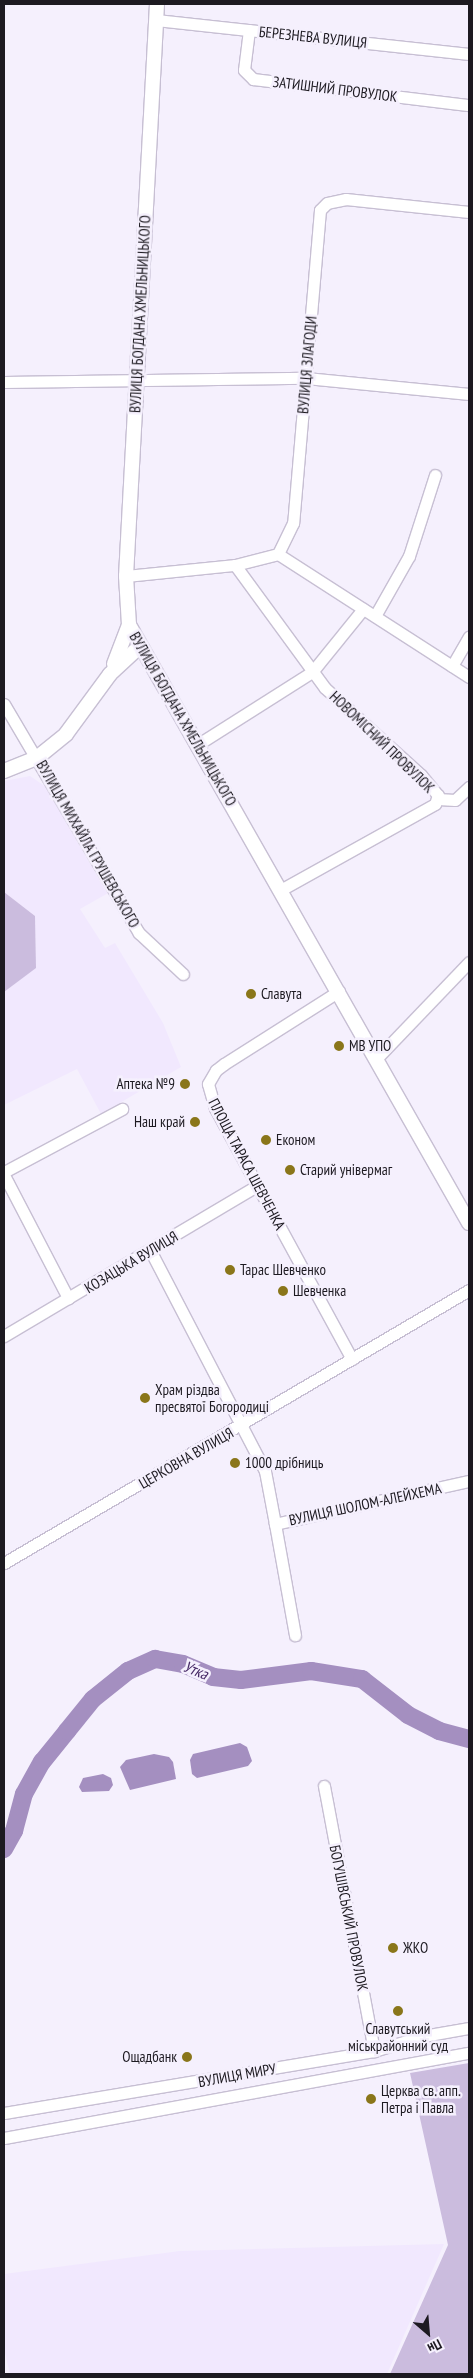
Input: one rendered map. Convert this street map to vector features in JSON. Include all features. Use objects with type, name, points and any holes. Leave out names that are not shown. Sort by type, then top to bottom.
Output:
[{"type":"main road","name":"ВУЛИЦЯ БОГДАНА ХМЕЛЬНИЦЬКОГО","points":[[157,4],[126,576],[129,625],[282,889],[377,1058],[465,1203],[469,1223]]},
{"type":"main road","points":[[110,674],[129,625]]},
{"type":"main road","points":[[4,772],[38,757],[66,734],[110,674],[140,646]]},
{"type":"main road","points":[[110,674],[130,662],[149,662]]},
{"type":"street","name":"БЕРЕЗНЕВА ВУЛИЦЯ","points":[[156,20],[469,54]]},
{"type":"street","name":"ЗАТИШНИЙ ПРОВУЛОК","points":[[249,30],[244,70],[253,79],[469,105]]},
{"type":"street","name":"ВУЛИЦЯ ЗЛАГОДИ","points":[[278,554],[293,523],[320,210],[327,203],[346,199],[469,212]]},
{"type":"street","points":[[4,382],[136,382],[306,378],[469,394]]},
{"type":"street","points":[[375,616],[409,556],[435,475]]},
{"type":"street","points":[[126,576],[235,565],[278,554],[469,677]]},
{"type":"street","name":"НОВОМІСНИЙ ПРОВУЛОК","points":[[235,565],[312,672],[343,708],[421,775],[435,790],[438,799],[282,889]]},
{"type":"street","points":[[197,744],[312,672],[364,609]]},
{"type":"street","points":[[452,666],[469,637]]},
{"type":"street","name":"ВУЛИЦЯ МИХАЙЛА ГРУШЕВСЬКОГО","points":[[4,704],[38,757],[139,933],[183,974]]},
{"type":"street","points":[[438,799],[455,800],[469,787]]},
{"type":"street","points":[[377,1058],[469,962]]},
{"type":"street","name":"ПЛОЩА ТАРАСА ШЕВЧЕНКА","points":[[339,991],[257,1041],[211,1076],[209,1089],[215,1108],[352,1359]]},
{"type":"street","points":[[68,1298],[4,1174],[122,1109]]},
{"type":"street","name":"КОЗАЦЬКА ВУЛИЦЯ","points":[[4,1336],[257,1186]]},
{"type":"street","name":"ВУЛИЦЯ ШОЛОМ-АЛЕЙХЕМА","points":[[150,1250],[244,1425],[265,1471],[275,1524],[469,1482]]},
{"type":"street","name":"ЦЕРКОВНА ВУЛИЦЯ","points":[[4,1563],[244,1425],[469,1290]]},
{"type":"street","points":[[275,1524],[295,1635]]},
{"type":"street","name":"БОГУШІВСЬКИЙ ПРОВУЛОК","points":[[324,1786],[374,2051]]},
{"type":"street","name":"ВУЛИЦЯ МИРУ","points":[[4,2113],[374,2051],[423,2036],[469,2028]]},
{"type":"street","name":"ВУЛИЦЯ МИРУ","points":[[4,2138],[469,2053]]},
{"type":"shaded area","points":[[30,776],[49,789],[110,892],[80,909],[105,948],[115,943],[163,1023],[181,1067],[101,1114],[77,1069],[4,1105],[4,992],[36,967],[35,916],[4,892],[4,781]]},
{"type":"shaded area","points":[[4,892],[35,916],[36,968],[4,992]]},
{"type":"shaded area","points":[[240,1743],[247,1747],[252,1761],[248,1766],[197,1778],[192,1774],[190,1760],[193,1754]]},
{"type":"shaded area","points":[[154,1754],[169,1757],[173,1762],[176,1779],[130,1790],[120,1767],[126,1760]]},
{"type":"shaded area","points":[[103,1774],[111,1778],[113,1785],[109,1791],[82,1792],[79,1787],[83,1778]]},
{"type":"shaded area","points":[[469,2063],[469,2374],[390,2374],[448,2245],[410,2073]]},
{"type":"shaded area","points":[[444,2244],[387,2374],[10,2374],[4,2349],[4,2274],[180,2251]]},
{"type":"waterway","name":"Утка","points":[[4,1849],[14,1831],[24,1794],[42,1762],[93,1699],[128,1671],[155,1659],[183,1664],[213,1677],[241,1680],[311,1671],[362,1679],[408,1715],[439,1731],[469,1739]]},
{"type":"place","name":"Славута","points":[[251,994]]},
{"type":"place","name":"МВ УПО","points":[[339,1046]]},
{"type":"place","name":"Аптека №9","points":[[185,1084]]},
{"type":"place","name":"Наш край","points":[[195,1122]]},
{"type":"place","name":"Економ","points":[[266,1140]]},
{"type":"place","name":"Старий універмаг","points":[[290,1170]]},
{"type":"place","name":"Тарас Шевченко","points":[[230,1270]]},
{"type":"place","name":"Шевченка","points":[[283,1291]]},
{"type":"place","name":"Храм різдва пресвятої Богородиці","points":[[145,1398]]},
{"type":"place","name":"1000 дрібниць","points":[[235,1463]]},
{"type":"place","name":"ЖКО","points":[[393,1948]]},
{"type":"place","name":"Славутський міськрайонний суд","points":[[398,2011]]},
{"type":"place","name":"Ощадбанк","points":[[187,2057]]},
{"type":"place","name":"Церква св. апп. Петра і Павла","points":[[371,2099]]}]
